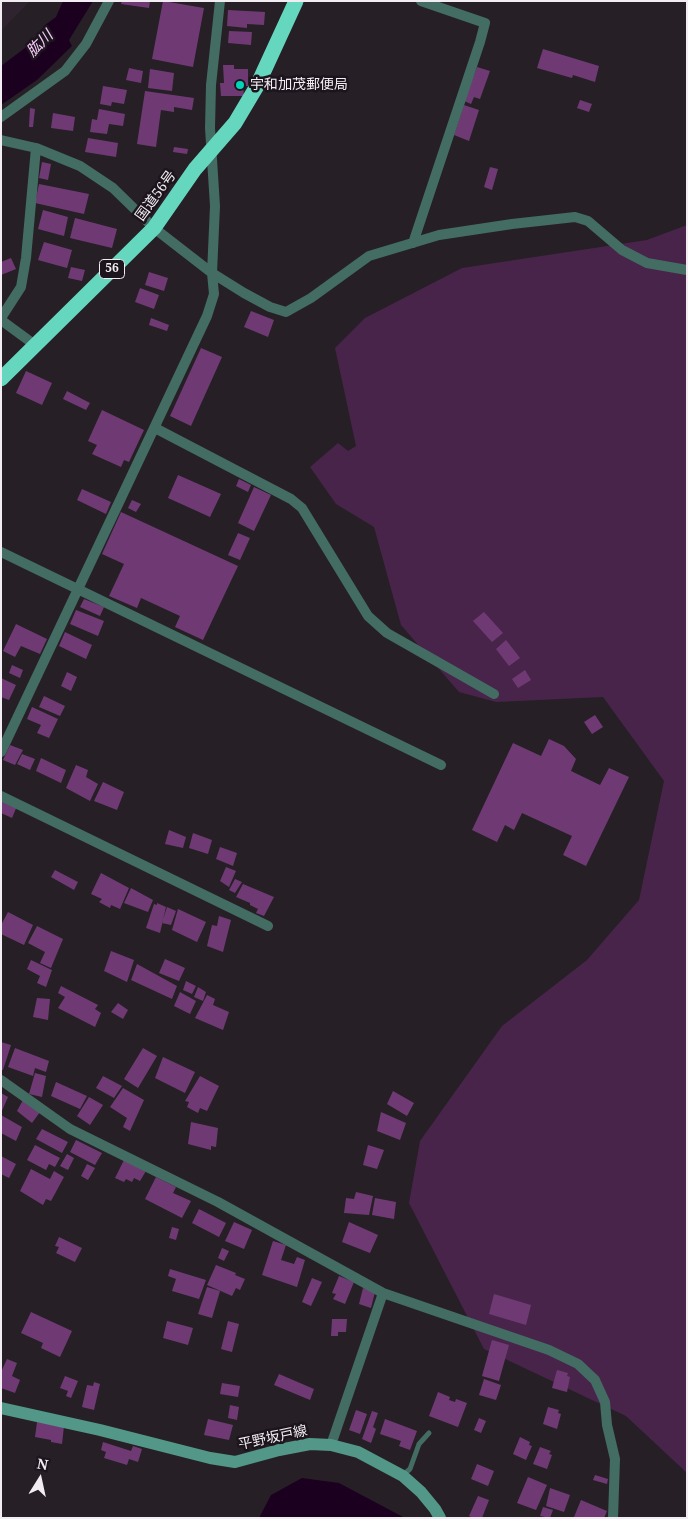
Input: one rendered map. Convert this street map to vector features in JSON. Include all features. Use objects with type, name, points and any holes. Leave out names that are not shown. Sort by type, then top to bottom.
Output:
[{"type":"highway","name":"国道56号","points":[[1,379],[154,228],[195,169],[234,123],[257,86],[296,1]]},
{"type":"main road","name":"平野坂戸線","points":[[1,1408],[100,1430],[210,1458],[235,1462],[310,1444],[330,1445],[358,1452],[403,1476],[421,1492],[440,1518]]},
{"type":"street","points":[[1,117],[65,71],[86,44],[109,1]]},
{"type":"street","points":[[1,752],[155,428],[207,316],[214,294],[212,273],[215,206],[210,128],[211,86],[220,1]]},
{"type":"street","points":[[413,243],[485,23],[421,1]]},
{"type":"street","points":[[1,140],[36,148],[80,166],[114,188],[154,228],[212,273],[270,307],[286,312],[311,298],[369,256],[448,234],[575,217],[588,221],[622,250],[647,263],[687,270]]},
{"type":"street","points":[[35,345],[1,319],[20,287],[26,258],[36,148]]},
{"type":"street","points":[[155,428],[292,499],[302,508],[368,616],[387,633],[494,694]]},
{"type":"street","points":[[1,552],[442,765]]},
{"type":"street","points":[[1,796],[268,926]]},
{"type":"street","points":[[1,1080],[70,1129],[218,1202],[383,1293],[550,1350],[578,1364],[595,1380],[604,1402],[615,1459],[613,1518]]},
{"type":"street","points":[[330,1445],[383,1293]]},
{"type":"lane","points":[[403,1476],[410,1469],[419,1444],[429,1433]]},
{"type":"shaded area","points":[[1,1],[30,1],[1,31]]},
{"type":"shaded area","points":[[687,225],[687,1473],[626,1416],[484,1349],[409,1203],[420,1141],[502,1026],[587,960],[639,900],[664,781],[603,697],[496,702],[459,692],[401,625],[374,527],[336,504],[310,467],[338,443],[348,451],[356,446],[335,348],[365,318],[462,268],[647,240]]},
{"type":"water","name":"肱川","points":[[63,1],[93,1],[69,40],[72,46],[37,80],[1,105],[1,66],[33,42],[45,25],[56,17]]},
{"type":"water","points":[[302,1478],[339,1483],[405,1518],[259,1518],[271,1495]]},
{"type":"building","points":[[122,1],[150,1],[149,8],[121,4]]},
{"type":"building","points":[[163,1],[204,8],[193,67],[152,59]]},
{"type":"building","points":[[228,10],[265,12],[264,25],[247,24],[247,28],[227,26]]},
{"type":"building","points":[[229,31],[252,32],[251,45],[228,43]]},
{"type":"building","points":[[543,49],[599,66],[595,82],[573,75],[572,78],[537,68]]},
{"type":"building","points":[[223,65],[234,65],[234,69],[248,69],[248,86],[243,86],[244,96],[221,96],[220,83],[224,83]]},
{"type":"building","points":[[477,67],[490,71],[480,99],[474,97],[471,104],[464,101]]},
{"type":"building","points":[[129,68],[143,71],[141,83],[126,80]]},
{"type":"building","points":[[150,69],[174,73],[172,91],[148,88]]},
{"type":"building","points":[[103,86],[127,90],[124,104],[112,102],[111,106],[100,104]]},
{"type":"building","points":[[145,91],[194,98],[192,110],[174,107],[174,112],[161,110],[156,147],[137,144]]},
{"type":"building","points":[[580,100],[592,104],[589,112],[577,108]]},
{"type":"building","points":[[464,105],[479,110],[469,141],[454,135]]},
{"type":"building","points":[[30,108],[35,109],[33,127],[29,127]]},
{"type":"building","points":[[99,109],[125,114],[123,126],[109,124],[107,134],[90,132],[92,119],[97,120]]},
{"type":"building","points":[[53,113],[75,117],[73,131],[51,128]]},
{"type":"building","points":[[88,138],[118,143],[116,157],[85,152]]},
{"type":"building","points":[[174,147],[188,149],[187,154],[173,152]]},
{"type":"building","points":[[42,162],[51,164],[48,180],[39,178]]},
{"type":"building","points":[[490,167],[498,169],[492,190],[484,187]]},
{"type":"building","points":[[39,184],[89,194],[84,214],[35,203]]},
{"type":"building","points":[[43,210],[68,217],[64,236],[38,229]]},
{"type":"building","points":[[75,218],[117,229],[112,248],[70,238]]},
{"type":"building","points":[[44,242],[72,250],[67,268],[38,260]]},
{"type":"building","points":[[11,258],[16,269],[1,275],[1,262]]},
{"type":"building","points":[[71,267],[85,270],[82,281],[68,278]]},
{"type":"building","points":[[149,272],[168,278],[164,291],[145,285]]},
{"type":"building","points":[[140,288],[159,295],[154,309],[135,302]]},
{"type":"building","points":[[251,311],[274,320],[268,337],[244,327]]},
{"type":"building","points":[[151,318],[169,325],[167,331],[149,325]]},
{"type":"building","points":[[201,348],[222,357],[191,426],[170,416]]},
{"type":"building","points":[[26,371],[52,383],[42,405],[16,393]]},
{"type":"building","points":[[67,391],[90,403],[86,410],[63,399]]},
{"type":"building","points":[[102,410],[144,430],[129,462],[124,460],[121,467],[92,454],[97,445],[88,441]]},
{"type":"building","points":[[178,475],[221,494],[210,517],[168,498]]},
{"type":"building","points":[[239,479],[251,485],[248,492],[236,486]]},
{"type":"building","points":[[254,487],[271,495],[254,531],[238,523]]},
{"type":"building","points":[[82,489],[111,502],[106,514],[77,500]]},
{"type":"building","points":[[132,500],[141,504],[136,512],[128,508]]},
{"type":"building","points":[[121,512],[238,566],[203,640],[175,627],[180,616],[141,598],[137,608],[109,596],[124,564],[102,554]]},
{"type":"building","points":[[238,533],[250,538],[240,560],[228,555]]},
{"type":"building","points":[[84,599],[104,607],[100,616],[80,607]]},
{"type":"building","points":[[76,610],[104,621],[98,636],[70,624]]},
{"type":"building","points":[[484,612],[503,633],[492,642],[473,621]]},
{"type":"building","points":[[16,624],[47,639],[40,654],[21,646],[15,657],[3,651]]},
{"type":"building","points":[[65,632],[92,645],[86,659],[59,646]]},
{"type":"building","points":[[506,640],[520,658],[509,666],[496,649]]},
{"type":"building","points":[[12,665],[23,670],[20,678],[9,673]]},
{"type":"building","points":[[525,670],[531,680],[518,688],[512,679]]},
{"type":"building","points":[[67,672],[77,677],[71,691],[61,686]]},
{"type":"building","points":[[1,678],[16,685],[9,700],[1,697]]},
{"type":"building","points":[[44,696],[65,706],[60,716],[39,707]]},
{"type":"building","points":[[32,707],[58,719],[49,738],[37,733],[41,725],[27,719]]},
{"type":"building","points":[[595,715],[603,727],[592,734],[584,722]]},
{"type":"building","points":[[549,739],[564,746],[576,759],[571,771],[600,785],[609,768],[629,777],[586,866],[563,855],[572,836],[522,813],[514,830],[505,825],[497,842],[472,830],[513,743],[541,756]]},
{"type":"building","points":[[10,745],[23,750],[15,765],[3,760]]},
{"type":"building","points":[[22,754],[35,759],[30,770],[17,764]]},
{"type":"building","points":[[41,758],[66,770],[61,783],[36,771]]},
{"type":"building","points":[[76,765],[88,770],[86,777],[98,784],[90,801],[66,788]]},
{"type":"building","points":[[103,782],[124,792],[117,810],[94,801]]},
{"type":"building","points":[[1,799],[17,806],[12,818],[1,813]]},
{"type":"building","points":[[169,830],[186,837],[183,848],[165,844]]},
{"type":"building","points":[[193,833],[212,840],[208,854],[189,848]]},
{"type":"building","points":[[220,847],[237,853],[233,866],[216,859]]},
{"type":"building","points":[[226,867],[236,871],[229,887],[220,881]]},
{"type":"building","points":[[55,870],[78,882],[74,890],[51,877]]},
{"type":"building","points":[[101,873],[129,888],[120,909],[111,905],[110,908],[99,902],[102,899],[91,894]]},
{"type":"building","points":[[235,879],[242,882],[235,893],[229,890]]},
{"type":"building","points":[[243,884],[274,897],[264,916],[256,913],[258,909],[250,905],[250,903],[236,897]]},
{"type":"building","points":[[131,888],[153,900],[148,912],[124,903]]},
{"type":"building","points":[[157,903],[166,907],[160,933],[146,928],[154,904],[157,905]]},
{"type":"building","points":[[167,907],[176,911],[171,925],[162,923]]},
{"type":"building","points":[[178,909],[206,922],[197,942],[172,930]]},
{"type":"building","points":[[8,912],[33,925],[24,945],[1,934],[1,925]]},
{"type":"building","points":[[219,916],[231,920],[223,952],[207,946],[212,925],[217,926]]},
{"type":"building","points":[[37,926],[63,939],[51,968],[40,963],[45,952],[28,943]]},
{"type":"building","points":[[111,951],[134,960],[127,982],[104,971]]},
{"type":"building","points":[[165,959],[185,968],[179,981],[159,973]]},
{"type":"building","points":[[31,960],[52,970],[46,987],[37,983],[40,976],[27,969]]},
{"type":"building","points":[[137,964],[177,986],[172,999],[131,980]]},
{"type":"building","points":[[186,981],[196,986],[192,994],[183,990]]},
{"type":"building","points":[[61,986],[98,1005],[95,1009],[101,1013],[95,1027],[58,1008],[65,997],[58,993]]},
{"type":"building","points":[[198,987],[206,992],[203,1001],[194,997]]},
{"type":"building","points":[[180,992],[196,1001],[190,1014],[174,1006]]},
{"type":"building","points":[[207,995],[215,999],[213,1005],[229,1012],[223,1030],[195,1018]]},
{"type":"building","points":[[37,998],[50,999],[48,1020],[33,1017]]},
{"type":"building","points":[[118,1003],[128,1010],[123,1019],[111,1012]]},
{"type":"building","points":[[1,1042],[11,1045],[3,1070],[1,1070]]},
{"type":"building","points":[[15,1048],[49,1061],[46,1072],[35,1068],[33,1076],[8,1067]]},
{"type":"building","points":[[143,1048],[157,1056],[138,1088],[124,1079]]},
{"type":"building","points":[[163,1057],[195,1072],[185,1093],[155,1078]]},
{"type":"building","points":[[35,1073],[46,1076],[42,1097],[29,1094]]},
{"type":"building","points":[[103,1076],[122,1086],[114,1098],[96,1088]]},
{"type":"building","points":[[200,1076],[219,1086],[207,1111],[200,1108],[198,1113],[187,1107],[189,1102],[185,1101]]},
{"type":"building","points":[[56,1082],[87,1096],[80,1109],[51,1096]]},
{"type":"building","points":[[123,1088],[144,1100],[130,1131],[123,1127],[127,1118],[110,1107]]},
{"type":"building","points":[[393,1091],[414,1103],[407,1116],[387,1104]]},
{"type":"building","points":[[1,1093],[8,1097],[1,1113]]},
{"type":"building","points":[[89,1097],[103,1105],[90,1125],[77,1116]]},
{"type":"building","points":[[23,1100],[40,1112],[32,1123],[17,1111]]},
{"type":"building","points":[[381,1112],[406,1123],[400,1140],[377,1131]]},
{"type":"building","points":[[1,1115],[22,1127],[16,1141],[1,1133]]},
{"type":"building","points":[[191,1122],[218,1128],[216,1147],[211,1146],[211,1150],[188,1144]]},
{"type":"building","points":[[42,1129],[68,1142],[62,1153],[36,1139]]},
{"type":"building","points":[[76,1140],[102,1153],[95,1165],[70,1152]]},
{"type":"building","points":[[35,1145],[60,1158],[55,1167],[49,1164],[46,1170],[27,1160]]},
{"type":"building","points":[[368,1145],[384,1150],[377,1169],[363,1165]]},
{"type":"building","points":[[67,1154],[74,1158],[68,1170],[60,1166]]},
{"type":"building","points":[[1,1156],[16,1164],[9,1178],[1,1174]]},
{"type":"building","points":[[124,1160],[146,1171],[140,1181],[134,1178],[132,1182],[126,1179],[124,1182],[115,1178]]},
{"type":"building","points":[[87,1164],[95,1168],[88,1180],[81,1176]]},
{"type":"building","points":[[31,1169],[50,1179],[54,1171],[64,1177],[51,1201],[46,1199],[43,1205],[20,1191]]},
{"type":"building","points":[[156,1177],[176,1187],[173,1193],[191,1201],[182,1218],[145,1199]]},
{"type":"building","points":[[356,1192],[373,1196],[369,1215],[344,1213],[346,1198],[354,1199]]},
{"type":"building","points":[[375,1198],[396,1202],[394,1219],[372,1215]]},
{"type":"building","points":[[199,1209],[226,1223],[219,1237],[192,1223]]},
{"type":"building","points":[[234,1222],[252,1230],[244,1249],[225,1241]]},
{"type":"building","points":[[349,1222],[378,1235],[370,1253],[342,1242]]},
{"type":"building","points":[[172,1227],[179,1229],[176,1240],[169,1238]]},
{"type":"building","points":[[59,1237],[82,1248],[75,1262],[56,1253],[59,1247],[55,1246]]},
{"type":"building","points":[[273,1241],[286,1245],[281,1260],[294,1264],[297,1257],[305,1260],[297,1287],[262,1275]]},
{"type":"building","points":[[222,1248],[229,1251],[224,1261],[218,1258]]},
{"type":"building","points":[[216,1265],[245,1279],[240,1290],[236,1288],[232,1296],[207,1285]]},
{"type":"building","points":[[170,1269],[206,1280],[199,1299],[172,1291],[176,1279],[168,1276]]},
{"type":"building","points":[[339,1276],[354,1282],[345,1304],[333,1299],[336,1294],[332,1293]]},
{"type":"building","points":[[312,1278],[322,1282],[311,1306],[302,1302]]},
{"type":"building","points":[[207,1287],[220,1291],[212,1318],[198,1314]]},
{"type":"building","points":[[363,1288],[375,1292],[371,1308],[359,1304]]},
{"type":"building","points":[[494,1294],[531,1305],[526,1325],[489,1314]]},
{"type":"building","points":[[31,1312],[72,1331],[60,1357],[41,1348],[43,1343],[21,1333]]},
{"type":"building","points":[[332,1319],[347,1319],[346,1332],[338,1332],[338,1336],[331,1336]]},
{"type":"building","points":[[167,1321],[193,1328],[188,1345],[163,1338]]},
{"type":"building","points":[[228,1321],[239,1324],[232,1352],[221,1349]]},
{"type":"building","points":[[492,1340],[509,1345],[499,1381],[482,1376]]},
{"type":"building","points":[[7,1359],[17,1363],[12,1376],[20,1380],[15,1393],[1,1388],[1,1372]]},
{"type":"building","points":[[557,1370],[568,1373],[567,1376],[570,1377],[567,1392],[552,1388]]},
{"type":"building","points":[[279,1374],[314,1389],[310,1400],[274,1385]]},
{"type":"building","points":[[65,1376],[78,1381],[71,1398],[66,1396],[68,1391],[60,1388]]},
{"type":"building","points":[[484,1379],[501,1385],[496,1400],[479,1395]]},
{"type":"building","points":[[94,1382],[100,1384],[94,1410],[82,1407],[87,1385],[93,1386]]},
{"type":"building","points":[[222,1383],[240,1386],[238,1397],[220,1394]]},
{"type":"building","points":[[438,1392],[450,1397],[449,1400],[455,1402],[456,1399],[467,1403],[458,1427],[429,1416]]},
{"type":"building","points":[[230,1405],[239,1407],[237,1420],[228,1418]]},
{"type":"building","points":[[548,1407],[559,1410],[558,1413],[561,1414],[557,1429],[543,1424]]},
{"type":"building","points":[[356,1410],[367,1414],[360,1434],[349,1430]]},
{"type":"building","points":[[372,1411],[378,1413],[373,1427],[376,1429],[371,1443],[362,1439]]},
{"type":"building","points":[[479,1418],[486,1421],[481,1433],[474,1430]]},
{"type":"building","points":[[208,1419],[233,1425],[229,1440],[204,1435]]},
{"type":"building","points":[[385,1419],[417,1431],[410,1450],[399,1446],[401,1441],[380,1434]]},
{"type":"building","points":[[37,1422],[64,1426],[62,1444],[35,1437]]},
{"type":"building","points":[[520,1437],[530,1442],[529,1445],[532,1446],[526,1460],[513,1454]]},
{"type":"building","points":[[103,1442],[131,1451],[133,1446],[142,1449],[138,1462],[129,1459],[127,1465],[104,1458],[106,1452],[101,1450]]},
{"type":"building","points":[[540,1447],[551,1451],[549,1454],[552,1455],[547,1469],[533,1464]]},
{"type":"building","points":[[477,1464],[494,1471],[488,1486],[471,1479]]},
{"type":"building","points":[[595,1475],[608,1479],[607,1484],[593,1480]]},
{"type":"building","points":[[528,1477],[547,1485],[536,1510],[517,1503]]},
{"type":"building","points":[[550,1488],[570,1495],[564,1512],[546,1506]]},
{"type":"building","points":[[478,1496],[489,1500],[482,1518],[473,1518],[469,1516]]},
{"type":"building","points":[[581,1500],[607,1511],[604,1518],[574,1517]]},
{"type":"building","points":[[543,1507],[553,1510],[550,1518],[540,1516]]},
{"type":"place","name":"宇和加茂郵便局","points":[[240,85]]}]
